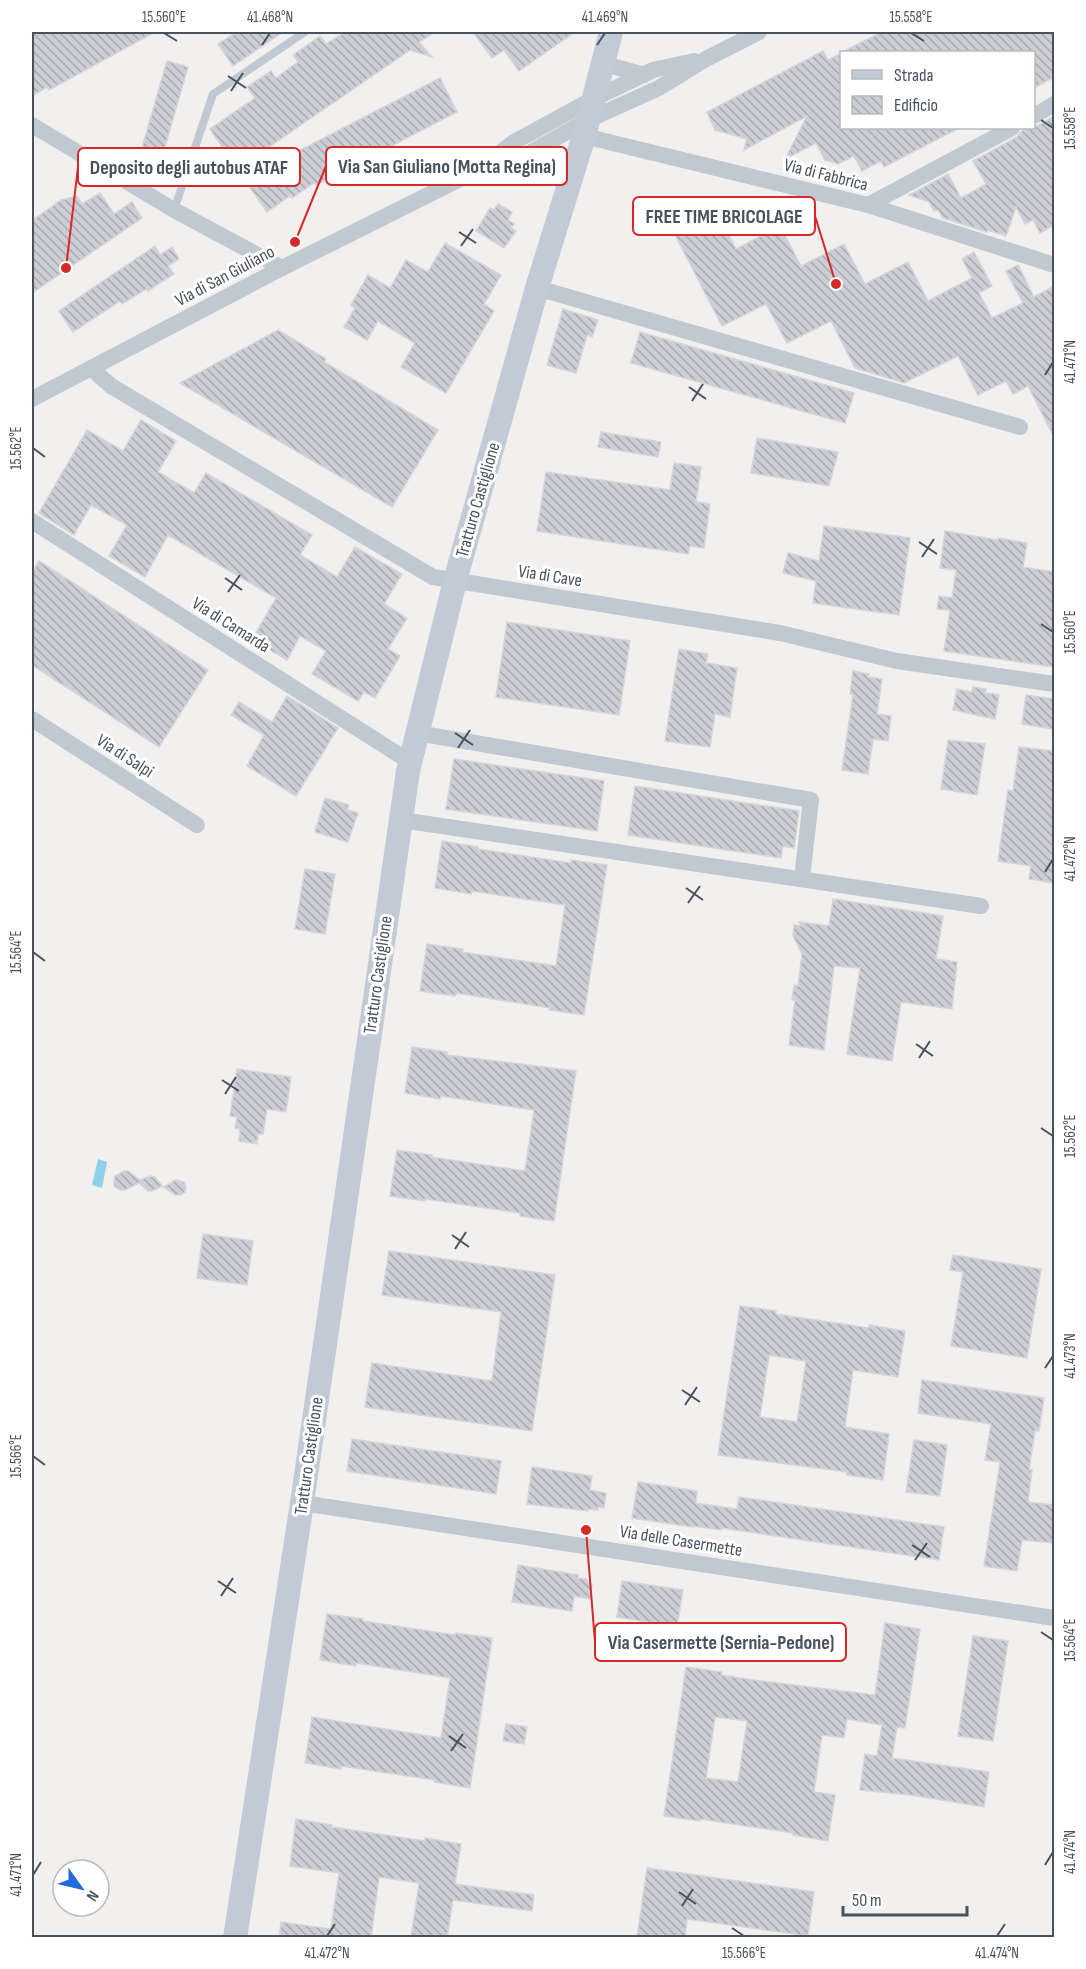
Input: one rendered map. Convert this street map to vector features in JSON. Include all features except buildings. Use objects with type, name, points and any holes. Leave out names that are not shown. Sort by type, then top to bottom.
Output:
[{"type":"street","name":"Tratturo Castiglione","points":[[235,1938],[302,1503],[410,762],[455,581],[537,288],[575,165],[610,32]]},
{"type":"street","name":"Via di San Giuliano","points":[[32,399],[282,268],[478,170],[519,159],[588,118],[659,88],[706,59],[759,32]]},
{"type":"street","points":[[478,170],[514,142],[588,118],[653,70],[706,59]]},
{"type":"street","points":[[602,63],[644,75]]},
{"type":"street","points":[[1035,115],[1054,104]]},
{"type":"street","name":"Via di Fabbrica","points":[[588,118],[1054,265]]},
{"type":"street","points":[[32,126],[174,210],[282,268]]},
{"type":"street","points":[[868,205],[1010,129]]},
{"type":"street","points":[[543,145],[575,165]]},
{"type":"street","points":[[537,288],[1020,427]]},
{"type":"street","name":"Via di Cave","points":[[91,368],[111,386],[433,577],[780,633],[897,661],[1054,684]]},
{"type":"street","name":"Via di Camarda","points":[[32,521],[410,762]]},
{"type":"street","name":"Via di Salpi","points":[[32,718],[197,825]]},
{"type":"street","points":[[417,733],[812,800],[802,878]]},
{"type":"street","points":[[401,820],[981,906]]},
{"type":"street","name":"Via delle Casermette","points":[[302,1503],[1054,1618]]},
{"type":"lane","points":[[174,210],[213,94],[305,32]]},
{"type":"water","points":[[98,1159],[107,1162],[102,1188],[92,1185]]},
{"type":"place","name":"Via San Giuliano (Motta Regina)","points":[[295,242]]},
{"type":"place","name":"Deposito degli autobus ATAF","points":[[66,268]]},
{"type":"place","name":"FREE TIME BRICOLAGE","points":[[836,284]]},
{"type":"place","name":"Via Casermette (Sernia-Pedone)","points":[[586,1530]]}]
